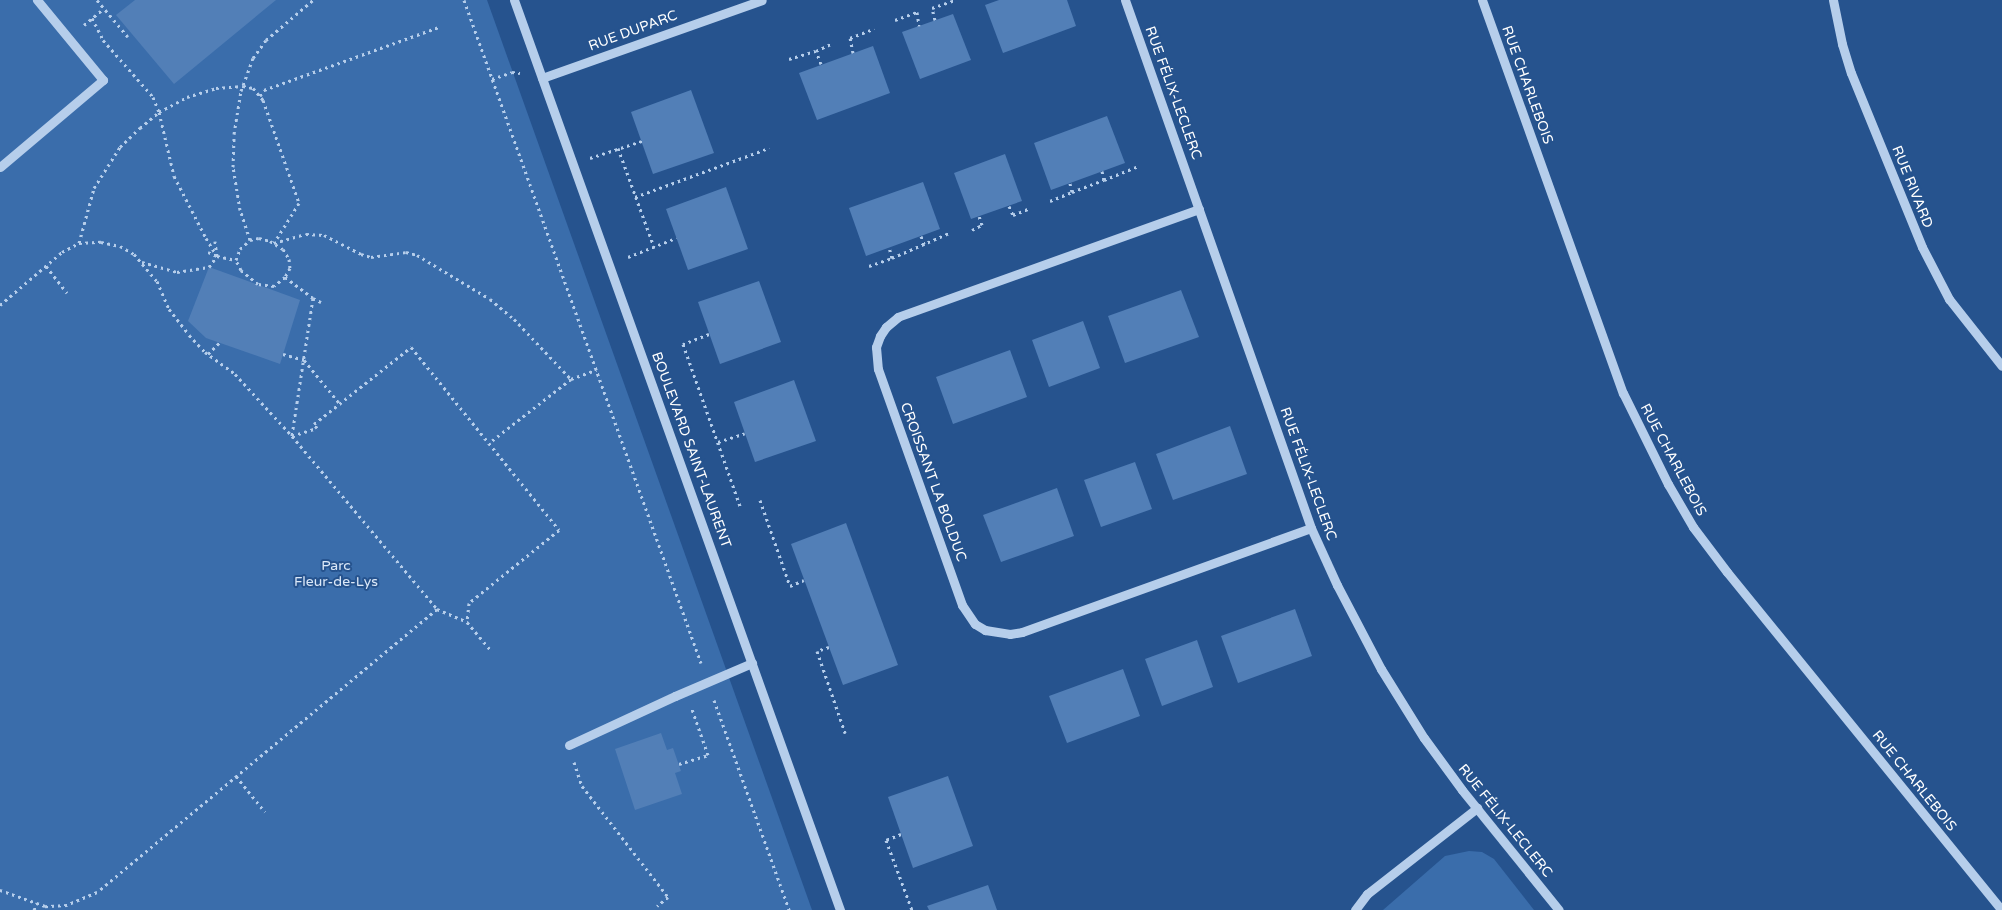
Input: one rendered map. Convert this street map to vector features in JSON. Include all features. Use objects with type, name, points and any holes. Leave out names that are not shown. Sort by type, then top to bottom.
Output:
[{"type":"street","points":[[0,166],[103,80],[36,0]]},
{"type":"street","name":"BOULEVARD SAINT-LAURENT","points":[[514,0],[840,910]]},
{"type":"street","name":"RUE DUPARC","points":[[542,78],[762,0]]},
{"type":"street","name":"RUE FÉLIX-LECLERC","points":[[1125,0],[1312,528],[1361,632],[1401,702],[1430,746],[1559,910]]},
{"type":"street","name":"RUE CHARLEBOIS","points":[[1482,0],[1623,393],[1668,484],[1693,527],[1727,572],[2002,910]]},
{"type":"street","name":"RUE RIVARD","points":[[1833,0],[1842,44],[1851,73],[1922,247],[1949,299],[2002,366]]},
{"type":"street","name":"CROISSANT LA BOLDUC","points":[[1199,209],[898,317],[886,327],[880,336],[876,347],[878,369],[962,605],[975,624],[985,630],[1010,634],[1022,632],[1312,528]]},
{"type":"street","points":[[569,745],[752,663]]},
{"type":"street","points":[[1355,910],[1367,894],[1477,808]]},
{"type":"path","points":[[97,0],[128,38]]},
{"type":"path","points":[[250,240],[240,210],[233,167],[234,134],[242,86],[253,58],[266,40],[313,0]]},
{"type":"path","points":[[464,0],[700,661]]},
{"type":"path","points":[[935,20],[932,8],[955,0]]},
{"type":"path","points":[[68,38],[104,8]]},
{"type":"path","points":[[895,20],[917,12],[919,26]]},
{"type":"path","points":[[92,18],[103,40],[153,97],[160,112],[174,176],[188,207],[217,256]]},
{"type":"path","points":[[260,96],[264,90],[438,28]]},
{"type":"path","points":[[853,53],[850,38],[874,29]]},
{"type":"path","points":[[789,59],[816,51],[833,43]]},
{"type":"path","points":[[816,51],[821,64]]},
{"type":"path","points":[[492,79],[512,72]]},
{"type":"path","points":[[79,242],[94,188],[120,148],[160,112],[187,97],[216,88],[242,86],[253,88],[263,100],[299,203],[274,243]]},
{"type":"path","points":[[573,164],[642,141]]},
{"type":"path","points":[[618,148],[654,247]]},
{"type":"path","points":[[636,197],[768,148]]},
{"type":"path","points":[[1050,201],[1138,166]]},
{"type":"path","points":[[1102,171],[1104,180]]},
{"type":"path","points":[[1070,183],[1072,192]]},
{"type":"path","points":[[1009,206],[1013,215],[1030,208]]},
{"type":"path","points":[[972,230],[982,225],[979,216]]},
{"type":"path","points":[[868,266],[892,258],[948,233]]},
{"type":"path","points":[[274,243],[306,234],[324,235],[361,254],[371,257],[406,252],[417,255],[490,299],[514,319],[571,379]]},
{"type":"path","points":[[921,236],[924,244]]},
{"type":"path","points":[[260,238],[274,243],[289,258],[290,268],[285,277],[274,286],[258,284],[241,270],[236,260],[240,249],[250,240],[260,238]]},
{"type":"path","points":[[609,264],[676,238]]},
{"type":"path","points":[[141,262],[177,272],[208,266],[217,256],[215,241]]},
{"type":"path","points":[[0,305],[62,252],[79,242],[101,242],[120,246],[134,254],[157,281],[169,309],[189,336],[208,354],[235,374],[292,436],[437,609],[467,622],[490,649]]},
{"type":"path","points":[[890,247],[892,258]]},
{"type":"path","points":[[208,252],[236,260]]},
{"type":"path","points":[[46,266],[67,293]]},
{"type":"path","points":[[285,277],[321,302]]},
{"type":"path","points":[[292,436],[313,298]]},
{"type":"path","points":[[709,334],[683,344],[740,506]]},
{"type":"path","points":[[208,354],[219,343]]},
{"type":"path","points":[[292,436],[317,428],[314,424],[411,346],[559,530],[469,603],[467,622]]},
{"type":"path","points":[[284,354],[304,360],[340,404]]},
{"type":"path","points":[[489,443],[571,379],[596,370]]},
{"type":"path","points":[[718,442],[745,433]]},
{"type":"path","points":[[760,500],[790,586],[804,580]]},
{"type":"path","points":[[0,890],[45,906],[67,906],[97,892],[437,609]]},
{"type":"path","points":[[829,647],[817,651],[845,733]]},
{"type":"path","points":[[714,701],[789,910]]},
{"type":"path","points":[[678,764],[708,755],[692,709]]},
{"type":"path","points":[[236,776],[265,812]]},
{"type":"path","points":[[582,786],[668,897],[657,906]]},
{"type":"path","points":[[901,834],[886,840],[912,910]]},
{"type":"path","points":[[34,910],[37,903]]},
{"type":"green space","name":"Parc Fleur-de-Lys","points":[[0,0],[487,0],[812,910],[0,910]]},
{"type":"green space","points":[[1469,851],[1482,852],[1494,859],[1534,910],[1383,910],[1445,856]]},
{"type":"building","points":[[135,0],[276,0],[174,84],[116,15]]},
{"type":"building","points":[[999,0],[1067,0],[1076,26],[1003,53],[985,5]]},
{"type":"building","points":[[953,14],[971,60],[920,79],[902,32]]},
{"type":"building","points":[[873,46],[890,93],[817,120],[799,73]]},
{"type":"building","points":[[691,90],[714,153],[653,174],[631,112]]},
{"type":"building","points":[[1107,116],[1125,163],[1051,190],[1034,143]]},
{"type":"building","points":[[1005,154],[1022,201],[971,219],[954,173]]},
{"type":"building","points":[[923,182],[940,229],[866,256],[849,208]]},
{"type":"building","points":[[726,187],[748,249],[688,270],[666,209]]},
{"type":"building","points":[[209,267],[300,300],[280,364],[206,338],[188,321]]},
{"type":"building","points":[[759,281],[781,342],[720,364],[698,302]]},
{"type":"building","points":[[1181,290],[1199,337],[1125,363],[1108,316]]},
{"type":"building","points":[[1083,321],[1100,368],[1049,387],[1032,340]]},
{"type":"building","points":[[1010,350],[1027,397],[953,424],[936,377]]},
{"type":"building","points":[[794,380],[816,441],[755,462],[734,402]]},
{"type":"building","points":[[1230,426],[1247,474],[1173,500],[1156,454]]},
{"type":"building","points":[[1135,462],[1152,509],[1101,527],[1084,480]]},
{"type":"building","points":[[1057,488],[1074,536],[1001,562],[983,515]]},
{"type":"building","points":[[846,523],[898,665],[843,685],[791,544]]},
{"type":"building","points":[[1295,609],[1312,656],[1238,683],[1221,636]]},
{"type":"building","points":[[1197,640],[1213,687],[1162,706],[1145,659]]},
{"type":"building","points":[[1123,669],[1140,716],[1067,743],[1049,696]]},
{"type":"building","points":[[661,733],[667,750],[673,748],[681,771],[675,773],[682,794],[635,810],[615,749]]},
{"type":"building","points":[[948,776],[973,846],[913,868],[888,797]]},
{"type":"building","points":[[988,885],[997,910],[929,910],[927,906]]}]
